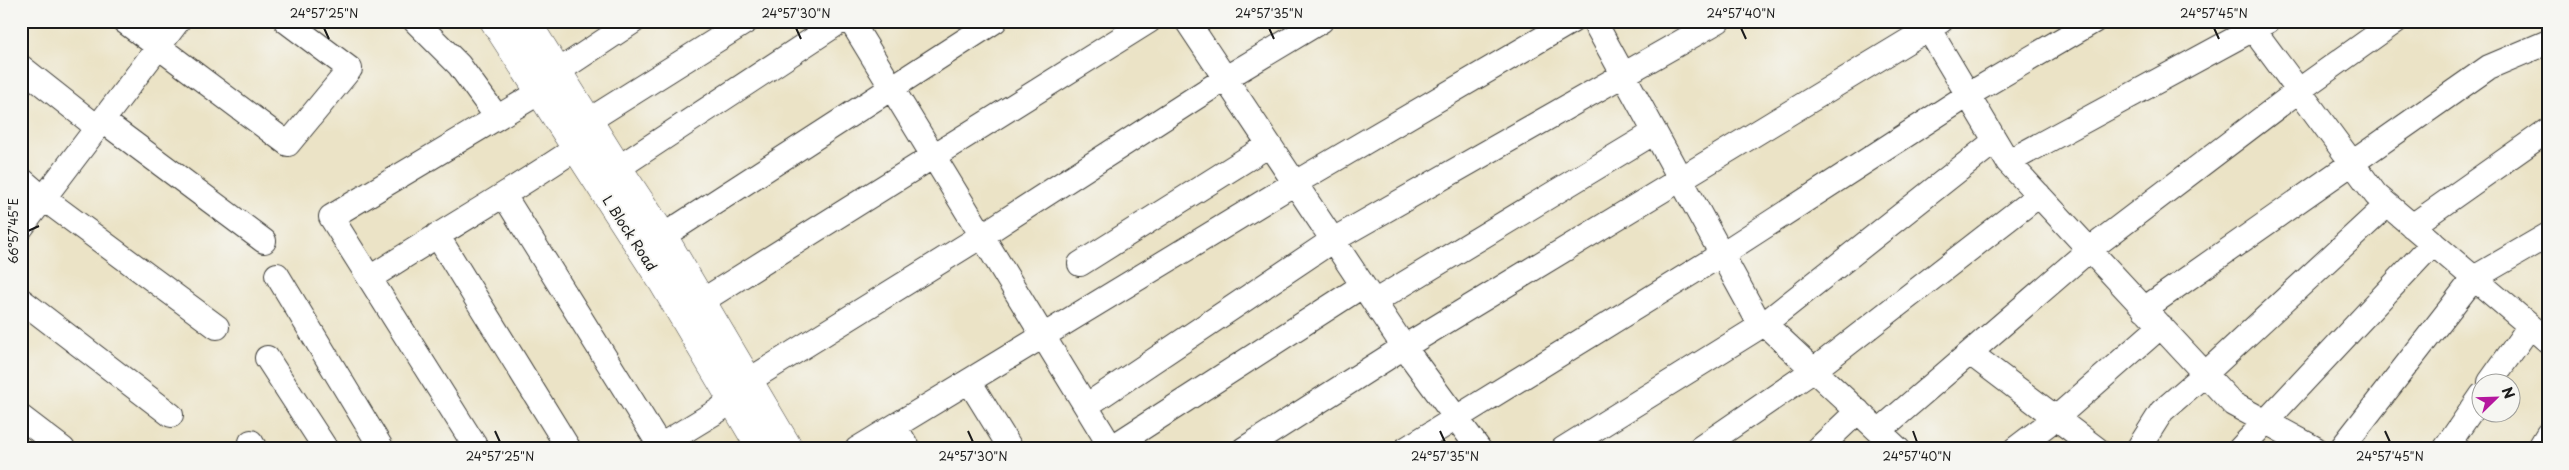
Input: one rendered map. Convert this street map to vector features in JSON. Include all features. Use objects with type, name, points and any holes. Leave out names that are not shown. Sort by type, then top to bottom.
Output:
[{"type":"main road","name":"L Block Road","points":[[494,21],[549,82],[588,121],[663,236],[702,301],[741,390],[761,449]]},
{"type":"main road","name":"L Block Road","points":[[526,21],[575,149],[641,249],[741,390],[790,449]]},
{"type":"street","points":[[124,21],[288,144],[350,69],[286,21]]},
{"type":"street","points":[[21,228],[178,21]]},
{"type":"street","points":[[415,21],[459,65],[497,117]]},
{"type":"street","points":[[477,449],[331,217],[497,117],[634,21]]},
{"type":"street","points":[[588,121],[747,21]]},
{"type":"street","points":[[618,168],[841,21]]},
{"type":"street","points":[[851,21],[1111,448],[1368,294],[1655,132]]},
{"type":"street","points":[[663,236],[995,21]]},
{"type":"street","points":[[702,301],[1149,21]]},
{"type":"street","points":[[1187,21],[1404,347],[1479,449]]},
{"type":"street","points":[[505,196],[659,448],[719,410],[741,390],[1226,78],[1321,21]]},
{"type":"street","points":[[857,449],[1296,183],[1572,21]]},
{"type":"street","points":[[1594,21],[1755,315],[1898,449]]},
{"type":"street","points":[[1086,406],[1333,240],[1718,21]]},
{"type":"street","points":[[1406,449],[1722,254],[1968,95],[2094,21]]},
{"type":"street","points":[[1879,431],[2089,250],[2298,91],[2396,21]]},
{"type":"street","points":[[1244,449],[1404,347],[1931,24],[1968,95],[2008,162],[2233,404],[2316,449]]},
{"type":"street","points":[[2008,162],[2256,24],[2298,91],[2376,195],[2548,341]]},
{"type":"street","points":[[2144,309],[2489,67],[2548,42]]},
{"type":"street","points":[[21,67],[264,241]]},
{"type":"street","points":[[2412,226],[2548,130]]},
{"type":"street","points":[[1563,449],[1764,324],[1995,141]]},
{"type":"street","points":[[1080,264],[1270,144]]},
{"type":"street","points":[[370,278],[437,235],[505,196],[575,149]]},
{"type":"street","points":[[21,179],[43,198],[217,327]]},
{"type":"street","points":[[1699,449],[1814,370],[2039,195]]},
{"type":"street","points":[[2138,449],[2162,411],[2205,374],[2387,204]]},
{"type":"street","points":[[437,235],[569,449]]},
{"type":"street","points":[[2342,449],[2474,278],[2548,235]]},
{"type":"street","points":[[2240,449],[2264,421],[2433,243]]},
{"type":"street","points":[[277,275],[382,449]]},
{"type":"street","points":[[21,300],[171,415]]},
{"type":"street","points":[[2015,449],[2056,418],[2160,326]]},
{"type":"street","points":[[2497,372],[2530,326]]},
{"type":"street","points":[[1970,353],[2097,449]]},
{"type":"street","points":[[267,358],[326,449]]},
{"type":"street","points":[[969,381],[1012,449]]},
{"type":"street","points":[[2445,449],[2472,410]]},
{"type":"street","points":[[1818,449],[1858,412]]},
{"type":"street","points":[[21,417],[63,449]]},
{"type":"street","points":[[895,426],[908,449]]},
{"type":"street","points":[[2539,449],[2548,434]]}]
